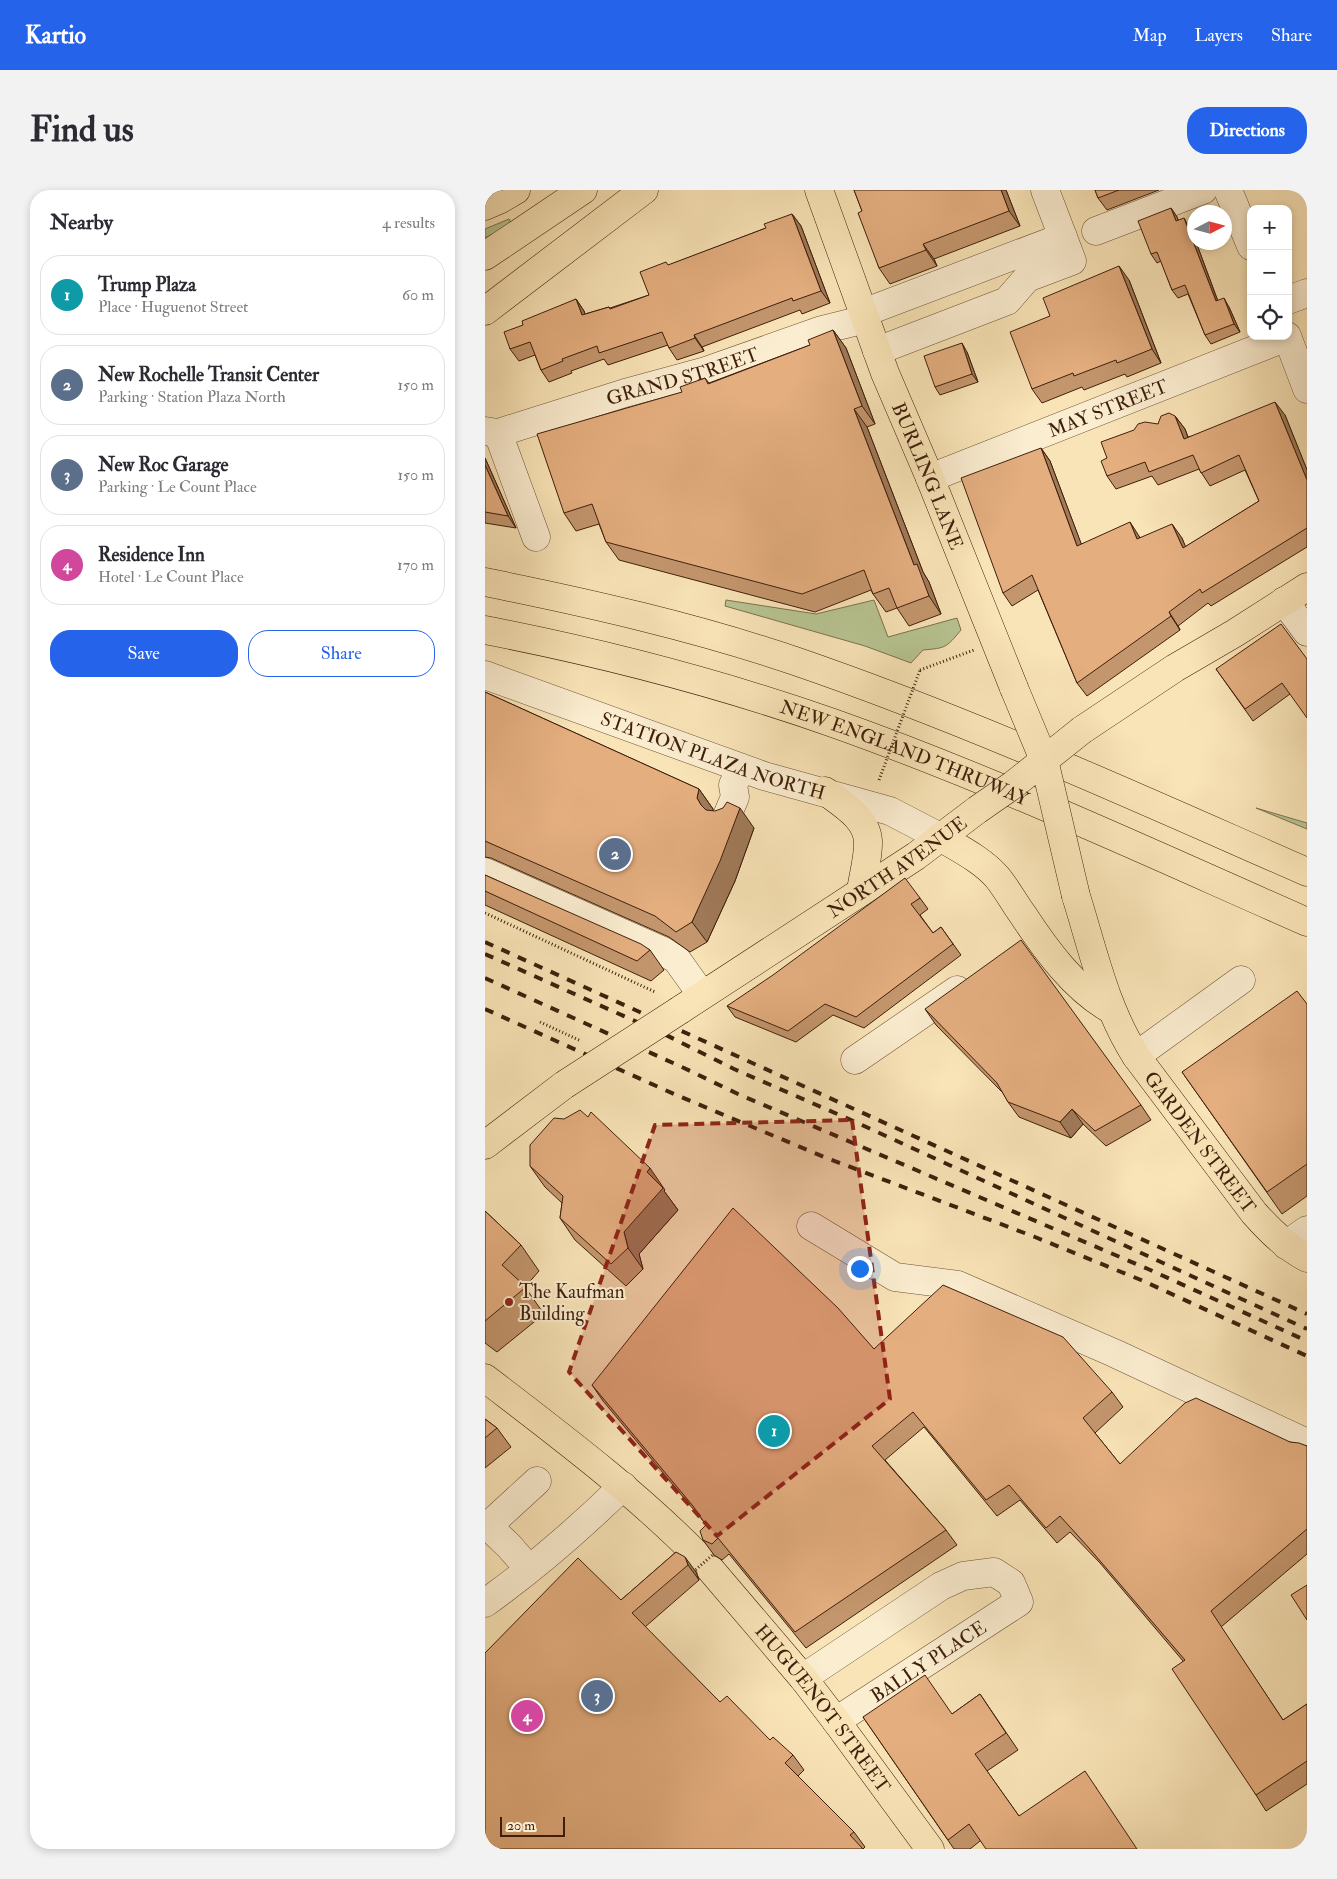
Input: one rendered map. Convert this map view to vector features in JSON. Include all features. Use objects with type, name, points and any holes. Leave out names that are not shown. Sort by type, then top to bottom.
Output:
[{"type":"main road","points":[[485,206],[516,190]]},
{"type":"main road","points":[[485,256],[583,190]]},
{"type":"main road","points":[[485,311],[644,190]]},
{"type":"main road","name":"BURLING LANE","points":[[819,190],[877,351],[1044,760]]},
{"type":"main road","points":[[485,582],[643,617],[803,664],[941,715],[1091,777],[1307,872]]},
{"type":"main road","name":"NORTH AVENUE","points":[[492,1135],[564,1085],[916,856],[1083,730],[1175,668],[1235,633],[1307,587]]},
{"type":"main road","name":"NEW ENGLAND THRUWAY","points":[[485,630],[684,675],[834,724],[1022,798],[1307,922]]},
{"type":"main road","name":"GARDEN STREET","points":[[1044,760],[1076,896],[1112,1010],[1122,1035],[1269,1231],[1300,1244]]},
{"type":"main road","points":[[825,791],[853,813],[864,827],[869,843],[861,891]]},
{"type":"main road","points":[[941,837],[985,866],[998,878],[1026,940],[1099,1003],[1112,1010]]},
{"type":"main road","name":"HUGUENOT STREET","points":[[485,1378],[544,1422],[623,1486],[667,1524],[705,1563],[803,1678],[930,1849]]},
{"type":"street","points":[[877,351],[1007,301],[1027,278],[1068,249],[1045,190]]},
{"type":"street","points":[[1096,231],[1203,190]]},
{"type":"street","points":[[1228,190],[1247,236]]},
{"type":"street","name":"GRAND STREET","points":[[491,432],[706,371],[822,330],[1068,249]]},
{"type":"street","points":[[1292,299],[1307,293]]},
{"type":"street","name":"MAY STREET","points":[[929,478],[1279,340]]},
{"type":"street","points":[[1288,340],[1307,389]]},
{"type":"street","points":[[491,432],[536,537]]},
{"type":"street","points":[[1284,601],[1307,632]]},
{"type":"street","name":"STATION PLAZA NORTH","points":[[490,684],[737,776],[764,776],[825,791],[890,811],[941,837]]},
{"type":"street","points":[[719,812],[735,797],[737,776]]},
{"type":"street","points":[[485,872],[663,950],[677,960],[702,995]]},
{"type":"street","points":[[855,1060],[978,975]]},
{"type":"street","points":[[1136,1056],[1241,980]]},
{"type":"street","points":[[811,1226],[895,1277],[958,1286],[1114,1353],[1307,1443]]},
{"type":"street","points":[[529,1569],[488,1526],[537,1482]]},
{"type":"street","points":[[485,1602],[529,1569],[591,1517],[623,1486]]},
{"type":"street","name":"BALLY PLACE","points":[[803,1678],[941,1586],[963,1576],[994,1572],[1011,1583],[1019,1602],[836,1721]]},
{"type":"path","points":[[879,780],[920,670],[974,650]]},
{"type":"path","points":[[485,913],[655,992]]},
{"type":"path","points":[[540,1022],[581,1041]]},
{"type":"highlighted area","points":[[852,1120],[890,1399],[717,1536],[569,1372],[655,1125]]},
{"type":"green space","points":[[509,219],[512,224],[485,238],[485,229]]},
{"type":"green space","points":[[726,600],[816,614],[874,600],[888,637],[957,618],[961,630],[945,646],[937,649],[923,650],[911,663],[865,646],[725,606]]},
{"type":"green space","points":[[1256,808],[1307,823],[1307,829]]},
{"type":"building","points":[[854,190],[1001,190],[1009,211],[923,244],[926,250],[879,268],[858,213],[862,211]]},
{"type":"building","points":[[1095,190],[1119,190],[1098,198]]},
{"type":"building","points":[[1171,208],[1176,221],[1184,218],[1187,226],[1187,250],[1196,250],[1216,301],[1224,298],[1234,324],[1205,335],[1185,285],[1172,290],[1157,252],[1151,254],[1138,221]]},
{"type":"building","points":[[792,214],[821,291],[793,301],[792,298],[694,335],[695,338],[669,348],[662,332],[599,353],[597,346],[562,359],[563,361],[541,370],[530,342],[510,349],[504,332],[523,325],[522,321],[576,299],[582,315],[609,307],[610,309],[649,295],[640,272],[666,262],[668,265],[766,228],[764,224]]},
{"type":"building","points":[[1119,266],[1152,349],[1117,363],[1116,360],[1074,376],[1073,373],[1032,389],[1010,332],[1050,316],[1043,298]]},
{"type":"building","points":[[833,330],[862,406],[854,409],[914,565],[917,564],[929,596],[897,608],[889,588],[873,594],[864,570],[802,594],[606,542],[592,504],[564,513],[537,434],[682,392],[680,387],[705,378],[708,384],[810,345],[808,340]]},
{"type":"building","points":[[962,343],[972,374],[935,387],[924,356]]},
{"type":"building","points":[[1275,402],[1307,480],[1307,528],[1202,593],[1200,589],[1169,612],[1171,616],[1077,683],[1032,575],[1003,593],[961,478],[1041,448],[1077,546],[1130,522],[1137,539],[1172,524],[1183,548],[1259,501],[1239,455],[1201,473],[1193,455],[1149,472],[1145,462],[1107,476],[1101,461],[1107,458],[1101,442],[1134,430],[1138,424],[1145,422],[1158,424],[1161,416],[1169,413],[1175,416],[1184,439]]},
{"type":"building","points":[[485,465],[508,516],[485,512]]},
{"type":"building","points":[[1281,624],[1307,659],[1307,718],[1282,683],[1245,709],[1216,669]]},
{"type":"building","points":[[485,692],[699,789],[697,798],[706,810],[715,811],[723,808],[727,802],[740,808],[720,861],[692,922],[676,932],[655,916],[485,841]]},
{"type":"building","points":[[485,875],[641,944],[650,950],[637,961],[485,891]]},
{"type":"building","points":[[905,878],[920,898],[911,904],[933,933],[941,927],[953,944],[856,1017],[825,1004],[788,1031],[727,1006],[773,975]]},
{"type":"building","points":[[1021,940],[1141,1105],[1095,1131],[1072,1109],[1060,1122],[1008,1102],[997,1083],[925,1009]]},
{"type":"building","points":[[1297,991],[1307,1004],[1307,1164],[1267,1192],[1182,1072]]},
{"type":"building","points":[[580,1110],[588,1117],[591,1112],[650,1168],[647,1172],[663,1188],[624,1232],[628,1248],[611,1264],[560,1218],[563,1196],[530,1166],[530,1145],[554,1118],[564,1119]]},
{"type":"building","points":[[733,1208],[838,1308],[874,1349],[943,1285],[1063,1337],[1112,1392],[1083,1418],[1120,1464],[1185,1403],[1196,1398],[1290,1442],[1307,1446],[1307,1529],[1211,1611],[1283,1720],[1307,1704],[1307,1761],[1256,1795],[1172,1669],[1185,1660],[1089,1548],[1060,1516],[1046,1528],[1009,1485],[986,1500],[913,1412],[872,1446],[946,1530],[795,1632],[718,1538],[712,1544],[703,1540],[700,1531],[706,1525],[693,1506],[592,1385]]},
{"type":"building","points":[[485,1211],[521,1245],[502,1265],[526,1287],[485,1321]]},
{"type":"building","points":[[485,1419],[497,1428],[485,1438]]},
{"type":"building","points":[[676,1552],[685,1557],[688,1565],[632,1613],[720,1702],[727,1696],[770,1740],[773,1737],[793,1755],[785,1763],[854,1832],[850,1835],[863,1849],[485,1849],[485,1653],[578,1558],[621,1600]]},
{"type":"building","points":[[1307,1585],[1307,1620],[1291,1595]]},
{"type":"building","points":[[925,1675],[952,1714],[980,1694],[1006,1733],[975,1754],[1019,1816],[1085,1771],[1137,1849],[986,1849],[969,1824],[948,1840],[863,1717]]},
{"type":"railway","points":[[485,942],[1307,1314]]},
{"type":"railway","points":[[485,954],[664,1034],[734,1069],[851,1120],[1307,1329]]},
{"type":"railway","points":[[485,978],[738,1094],[1148,1269],[1307,1341]]},
{"type":"railway","points":[[485,1009],[674,1094],[824,1157],[1035,1237],[1141,1280],[1307,1356]]},
{"type":"place","name":"New Rochelle Transit Center","points":[[615,854]]},
{"type":"place","name":"The Kaufman Building","points":[[509,1302]]},
{"type":"place","name":"Trump Plaza","points":[[774,1431]]},
{"type":"place","name":"New Roc Garage","points":[[597,1696]]},
{"type":"place","name":"Residence Inn","points":[[527,1716]]}]
